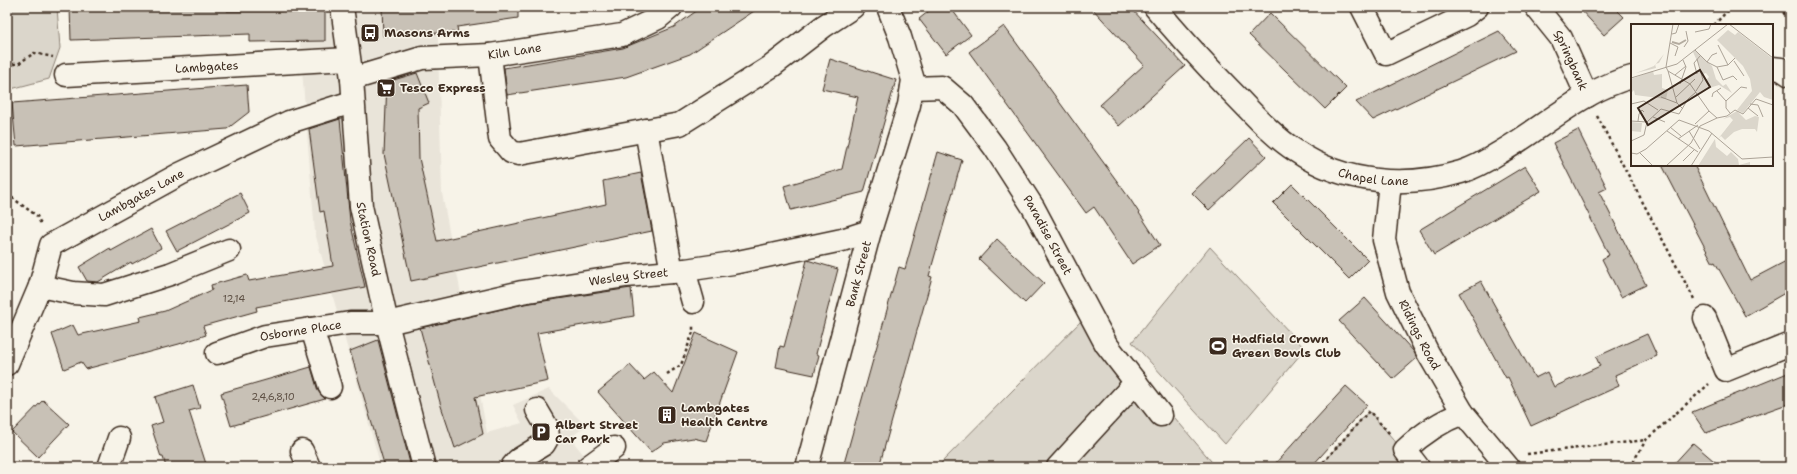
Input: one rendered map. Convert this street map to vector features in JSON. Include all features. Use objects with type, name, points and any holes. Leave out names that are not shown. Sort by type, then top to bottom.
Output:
[{"type":"street","name":"Station Road","points":[[342,7],[350,69],[361,206],[387,323],[424,467]]},
{"type":"street","name":"Kiln Lane","points":[[350,69],[422,58],[490,55],[622,35],[658,18],[671,7]]},
{"type":"street","points":[[490,55],[500,139],[511,152],[519,154],[680,124],[772,66],[824,26],[853,7]]},
{"type":"street","points":[[888,7],[900,37],[913,84]]},
{"type":"street","name":"Chapel Lane","points":[[1155,7],[1184,43],[1273,134],[1296,152],[1325,167],[1354,176],[1390,182],[1426,179],[1462,171],[1499,153],[1587,96],[1631,77]]},
{"type":"street","points":[[1362,7],[1386,54],[1467,15],[1477,7]]},
{"type":"street","name":"Springbank","points":[[1536,7],[1561,38],[1587,96]]},
{"type":"street","name":"Lambgates","points":[[66,75],[350,69]]},
{"type":"street","name":"Bank Street","points":[[807,467],[870,231],[913,84]]},
{"type":"street","name":"Paradise Street","points":[[913,84],[942,87],[963,105],[995,148],[1032,207],[1106,344],[1161,415]]},
{"type":"street","name":"Lambgates Lane","points":[[51,245],[180,174],[289,122],[352,102]]},
{"type":"street","points":[[646,130],[678,271],[693,302]]},
{"type":"street","name":"Ridings Road","points":[[1390,182],[1384,240],[1398,292],[1428,353],[1463,413],[1504,462]]},
{"type":"street","name":"Wesley Street","points":[[387,323],[522,292],[626,276],[678,271],[733,263],[834,242],[870,231]]},
{"type":"street","points":[[7,364],[40,286],[51,245]]},
{"type":"street","points":[[40,286],[73,294],[104,296],[170,274],[229,250]]},
{"type":"street","points":[[1705,318],[1726,370],[1790,344]]},
{"type":"street","name":"Osborne Place","points":[[217,353],[265,336],[350,323],[387,323]]},
{"type":"street","points":[[312,329],[330,387]]},
{"type":"street","points":[[1058,467],[1136,382]]},
{"type":"street","points":[[512,467],[518,460],[544,444],[548,437],[547,427],[537,410]]},
{"type":"street","points":[[1412,458],[1416,440],[1444,419],[1463,413]]},
{"type":"street","points":[[109,467],[119,438]]},
{"type":"street","points":[[588,467],[614,448]]},
{"type":"path","points":[[1715,24],[1731,7]]},
{"type":"path","points":[[1780,7],[1790,23]]},
{"type":"path","points":[[7,64],[18,64],[34,53],[43,54],[60,59],[66,75]]},
{"type":"path","points":[[1587,96],[1705,318]]},
{"type":"path","points":[[8,194],[36,216],[51,245]]},
{"type":"path","points":[[667,374],[681,365],[693,332],[693,302]]},
{"type":"path","points":[[1630,467],[1646,440],[1726,370]]},
{"type":"path","points":[[1319,467],[1369,412],[1412,458]]},
{"type":"path","points":[[1504,462],[1646,440]]},
{"type":"shaded area","points":[[7,7],[57,7],[60,48],[49,79],[7,90]]},
{"type":"shaded area","points":[[297,7],[437,7],[442,193],[487,433],[522,423],[513,405],[549,389],[586,426],[570,438],[584,455],[566,467],[381,467],[315,233]]},
{"type":"shaded area","name":"Hadfield Crown Green Bowls Club","points":[[1210,247],[1305,349],[1225,444],[1132,342]]},
{"type":"shaded area","points":[[1088,314],[1216,467],[937,467]]},
{"type":"shaded area","points":[[1369,411],[1417,467],[1319,467]]},
{"type":"building","points":[[70,7],[227,7],[227,11],[282,11],[282,7],[325,7],[325,41],[250,42],[250,34],[71,40]]},
{"type":"building","points":[[382,7],[518,7],[518,18],[457,27],[458,32],[383,36]]},
{"type":"building","points":[[702,7],[760,7],[690,54],[626,77],[507,95],[504,68],[623,48],[674,27]]},
{"type":"building","points":[[934,7],[950,7],[971,35],[946,54],[919,19]]},
{"type":"building","points":[[1091,7],[1130,7],[1185,66],[1119,126],[1100,105],[1144,65]]},
{"type":"building","points":[[1578,7],[1614,7],[1624,17],[1604,35]]},
{"type":"building","points":[[1270,13],[1346,88],[1325,109],[1249,35]]},
{"type":"building","points":[[1004,26],[1130,199],[1160,245],[1132,264],[1094,207],[1086,213],[969,52]]},
{"type":"building","points":[[1499,31],[1516,51],[1373,120],[1356,102]]},
{"type":"building","points":[[830,59],[896,80],[864,192],[791,210],[784,186],[842,169],[858,97],[822,89]]},
{"type":"building","points":[[417,73],[429,103],[418,108],[419,158],[437,241],[606,204],[603,181],[641,173],[652,231],[411,281],[384,154],[387,82]]},
{"type":"building","points":[[247,85],[249,112],[227,129],[16,146],[12,103]]},
{"type":"building","points":[[340,119],[350,221],[365,287],[256,307],[257,311],[203,326],[206,335],[179,344],[86,369],[81,362],[64,369],[52,334],[73,325],[78,335],[141,321],[140,317],[165,311],[212,290],[211,285],[247,275],[249,281],[333,266],[324,211],[320,212],[309,129]]},
{"type":"building","points":[[1578,130],[1607,188],[1599,192],[1646,285],[1621,297],[1602,259],[1609,255],[1553,143]]},
{"type":"building","points":[[1249,138],[1266,156],[1209,210],[1192,193]]},
{"type":"building","points":[[938,152],[962,160],[929,276],[932,277],[879,467],[843,467],[899,267],[905,269]]},
{"type":"building","points":[[1525,166],[1541,191],[1434,255],[1419,230]]},
{"type":"building","points":[[1663,166],[1694,166],[1750,280],[1790,259],[1790,290],[1745,316],[1715,262],[1713,263]]},
{"type":"building","points":[[1292,184],[1368,260],[1349,279],[1273,203]]},
{"type":"building","points":[[240,193],[250,213],[177,251],[166,231]]},
{"type":"building","points":[[151,229],[161,248],[132,264],[131,262],[98,282],[87,281],[79,267],[110,248],[111,251]]},
{"type":"building","points":[[997,239],[1044,283],[1025,303],[979,259]]},
{"type":"building","points":[[807,260],[838,269],[816,354],[819,355],[814,375],[776,367],[780,346],[784,347]]},
{"type":"building","points":[[1481,281],[1535,378],[1547,372],[1554,387],[1600,366],[1596,357],[1647,334],[1657,356],[1615,375],[1619,386],[1531,426],[1508,377],[1506,378],[1459,293]]},
{"type":"building","points":[[631,288],[634,316],[537,333],[548,381],[475,397],[483,434],[455,448],[441,406],[420,328],[524,304]]},
{"type":"building","points":[[1365,298],[1414,352],[1417,358],[1393,379],[1339,321]]},
{"type":"building","name":"Lambgates Health Centre","points":[[696,333],[738,352],[706,441],[693,438],[664,443],[651,452],[598,392],[630,365],[644,380],[654,372],[673,393]]},
{"type":"building","points":[[378,340],[411,467],[385,467],[350,351]]},
{"type":"building","points":[[311,367],[318,391],[325,399],[231,426],[221,393]]},
{"type":"building","points":[[1790,372],[1790,403],[1706,433],[1692,412]]},
{"type":"building","points":[[193,385],[200,408],[189,411],[207,467],[166,467],[163,457],[161,457],[151,426],[163,422],[155,397]]},
{"type":"building","points":[[1346,386],[1367,405],[1311,467],[1272,467]]},
{"type":"building","points":[[43,400],[69,424],[38,457],[12,432]]},
{"type":"building","points":[[1693,443],[1721,467],[1671,467]]},
{"type":"place","name":"Masons Arms","points":[[370,33]]},
{"type":"place","name":"Tesco Express","points":[[386,88]]},
{"type":"place","name":"Hadfield Crown Green Bowls Club","points":[[1218,346]]},
{"type":"place","name":"Lambgates Health Centre","points":[[667,415]]},
{"type":"place","name":"Albert Street Car Park","points":[[541,432]]}]
